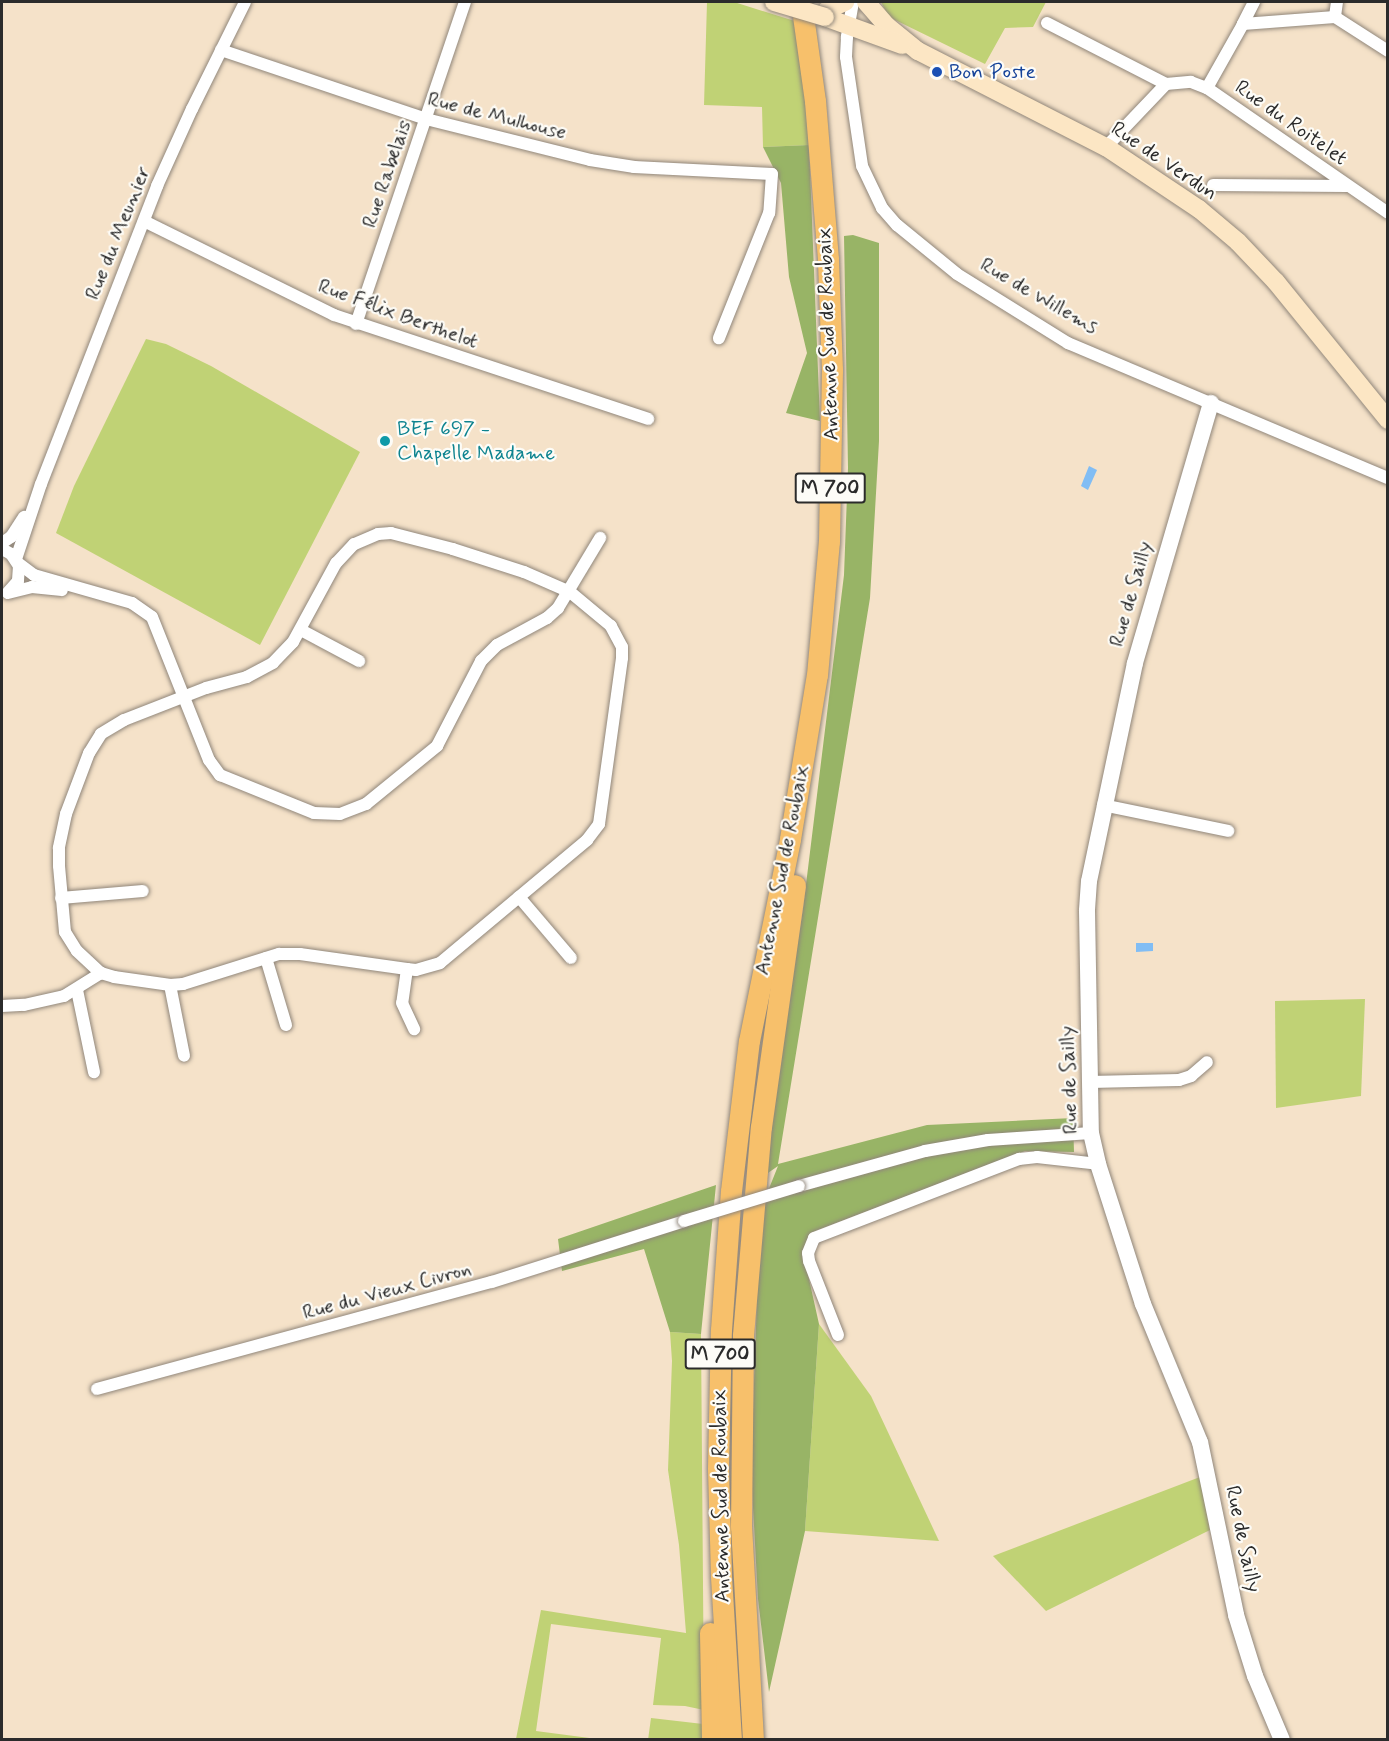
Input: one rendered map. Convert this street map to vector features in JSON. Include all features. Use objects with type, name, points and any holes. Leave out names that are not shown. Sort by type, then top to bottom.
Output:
[{"type":"highway","name":"Antenne Sud de Roubaix","points":[[731,1740],[720,1547],[718,1439],[721,1330],[738,1131],[749,1041],[778,903],[810,718],[823,622],[829,542],[832,370],[828,259],[818,133],[814,8]]},
{"type":"highway","name":"Antenne Sud de Roubaix","points":[[753,1740],[741,1536],[744,1315],[763,1108],[802,832],[830,663],[842,530],[839,280],[814,8]]},
{"type":"highway","points":[[712,1740],[710,1601],[720,1547]]},
{"type":"main road","points":[[774,2],[814,8],[849,25],[918,51]]},
{"type":"main road","points":[[814,8],[845,2]]},
{"type":"main road","name":"Rue de Verdun","points":[[866,2],[892,30],[918,51],[1106,147],[1176,192],[1238,242],[1276,282],[1388,420]]},
{"type":"street","name":"Rue du Meunier","points":[[4,596],[18,581],[17,561],[41,484],[171,153],[245,2]]},
{"type":"street","name":"Rue Rabelais","points":[[356,324],[465,2]]},
{"type":"street","name":"Rue de Willems","points":[[853,2],[846,57],[862,166],[874,195],[890,218],[957,274],[1052,334],[1388,478]]},
{"type":"street","points":[[1207,88],[1254,2]]},
{"type":"street","points":[[1335,17],[1337,2]]},
{"type":"street","points":[[1243,24],[1335,17],[1388,51]]},
{"type":"street","name":"Rue du Roitelet","points":[[1047,23],[1166,84],[1191,82],[1207,88],[1388,213]]},
{"type":"street","name":"Rue de Mulhouse","points":[[221,50],[426,119],[614,165],[772,174],[769,213],[719,339]]},
{"type":"street","points":[[1106,147],[1166,84]]},
{"type":"street","points":[[1213,185],[1347,186]]},
{"type":"street","name":"Rue Félix Berthelot","points":[[144,221],[306,302],[356,324],[648,419]]},
{"type":"street","name":"Rue de Sailly","points":[[1211,403],[1139,646],[1103,805],[1088,896],[1091,1133],[1098,1164],[1143,1304],[1200,1443],[1236,1616],[1255,1676],[1282,1740]]},
{"type":"street","name":"Rue du Meunier","points":[[2,543],[11,537],[21,523],[41,484]]},
{"type":"street","points":[[391,533],[453,549],[524,572],[570,592],[611,626],[622,647],[602,815],[594,832],[587,840],[440,963],[416,970],[300,954],[279,954],[183,984],[170,985],[101,973],[70,942],[65,932],[61,898],[59,857],[62,829],[73,791],[94,744],[111,726],[184,696],[261,671],[283,654],[301,630],[327,578],[344,552],[360,541],[378,534],[391,533]]},
{"type":"street","points":[[2,549],[34,575],[132,603],[152,617],[213,768],[220,776],[314,813],[340,814],[354,811],[366,804],[437,746],[488,652],[547,618],[570,592],[600,538]]},
{"type":"street","points":[[4,596],[32,587],[102,596]]},
{"type":"street","points":[[301,630],[359,661]]},
{"type":"street","points":[[1103,805],[1228,831]]},
{"type":"street","points":[[61,898],[143,891]]},
{"type":"street","points":[[519,897],[571,958]]},
{"type":"street","points":[[266,958],[286,1025]]},
{"type":"street","points":[[406,969],[402,1003],[414,1029]]},
{"type":"street","points":[[2,1006],[24,1005],[76,990],[101,973]]},
{"type":"street","points":[[170,985],[184,1056]]},
{"type":"street","points":[[76,990],[94,1072]]},
{"type":"street","points":[[1090,1082],[1179,1080],[1191,1076],[1207,1062]]},
{"type":"street","name":"Rue du Vieux Civron","points":[[97,1389],[470,1288],[799,1186],[925,1150],[988,1140],[1091,1133]]},
{"type":"street","points":[[838,1335],[809,1261],[808,1253],[814,1238],[1019,1159],[1036,1156],[1098,1164]]},
{"type":"green space","points":[[707,2],[734,2],[798,22],[809,145],[763,147],[762,107],[704,105]]},
{"type":"green space","points":[[881,2],[1046,2],[1033,27],[1005,28],[985,64],[889,17]]},
{"type":"green space","points":[[809,145],[820,421],[786,413],[807,353],[789,277],[781,183],[763,147]]},
{"type":"green space","points":[[853,235],[879,243],[879,441],[870,598],[778,1164],[927,1125],[1073,1118],[1074,1152],[1025,1151],[810,1233],[803,1252],[819,1324],[805,1531],[769,1692],[758,1599],[751,1470],[760,1211],[778,1166],[765,1175],[768,1124],[803,909],[844,575],[848,468],[844,236]]},
{"type":"green space","points":[[146,339],[166,344],[211,366],[360,452],[260,645],[56,533],[74,486]]},
{"type":"green space","points":[[1365,999],[1361,1096],[1276,1108],[1275,1001]]},
{"type":"green space","points":[[716,1185],[701,1334],[670,1332],[644,1249],[562,1271],[558,1239]]},
{"type":"green space","points":[[819,1324],[871,1396],[939,1541],[805,1531]]},
{"type":"green space","points":[[670,1332],[701,1334],[704,1710],[685,1706],[653,1705],[661,1638],[551,1624],[536,1731],[597,1739],[516,1739],[541,1610],[686,1633],[679,1545],[668,1470],[672,1361]]},
{"type":"green space","points":[[1200,1477],[1210,1530],[1046,1611],[993,1556]]},
{"type":"green space","points":[[651,1718],[703,1724],[703,1739],[648,1740]]},
{"type":"water","points":[[1089,466],[1097,470],[1088,490],[1081,486]]},
{"type":"water","points":[[1136,943],[1153,943],[1153,951],[1136,952]]},
{"type":"place","name":"Bon Poste","points":[[937,72]]},
{"type":"place","name":"BEF 697 - Chapelle Madame","points":[[385,441]]}]
